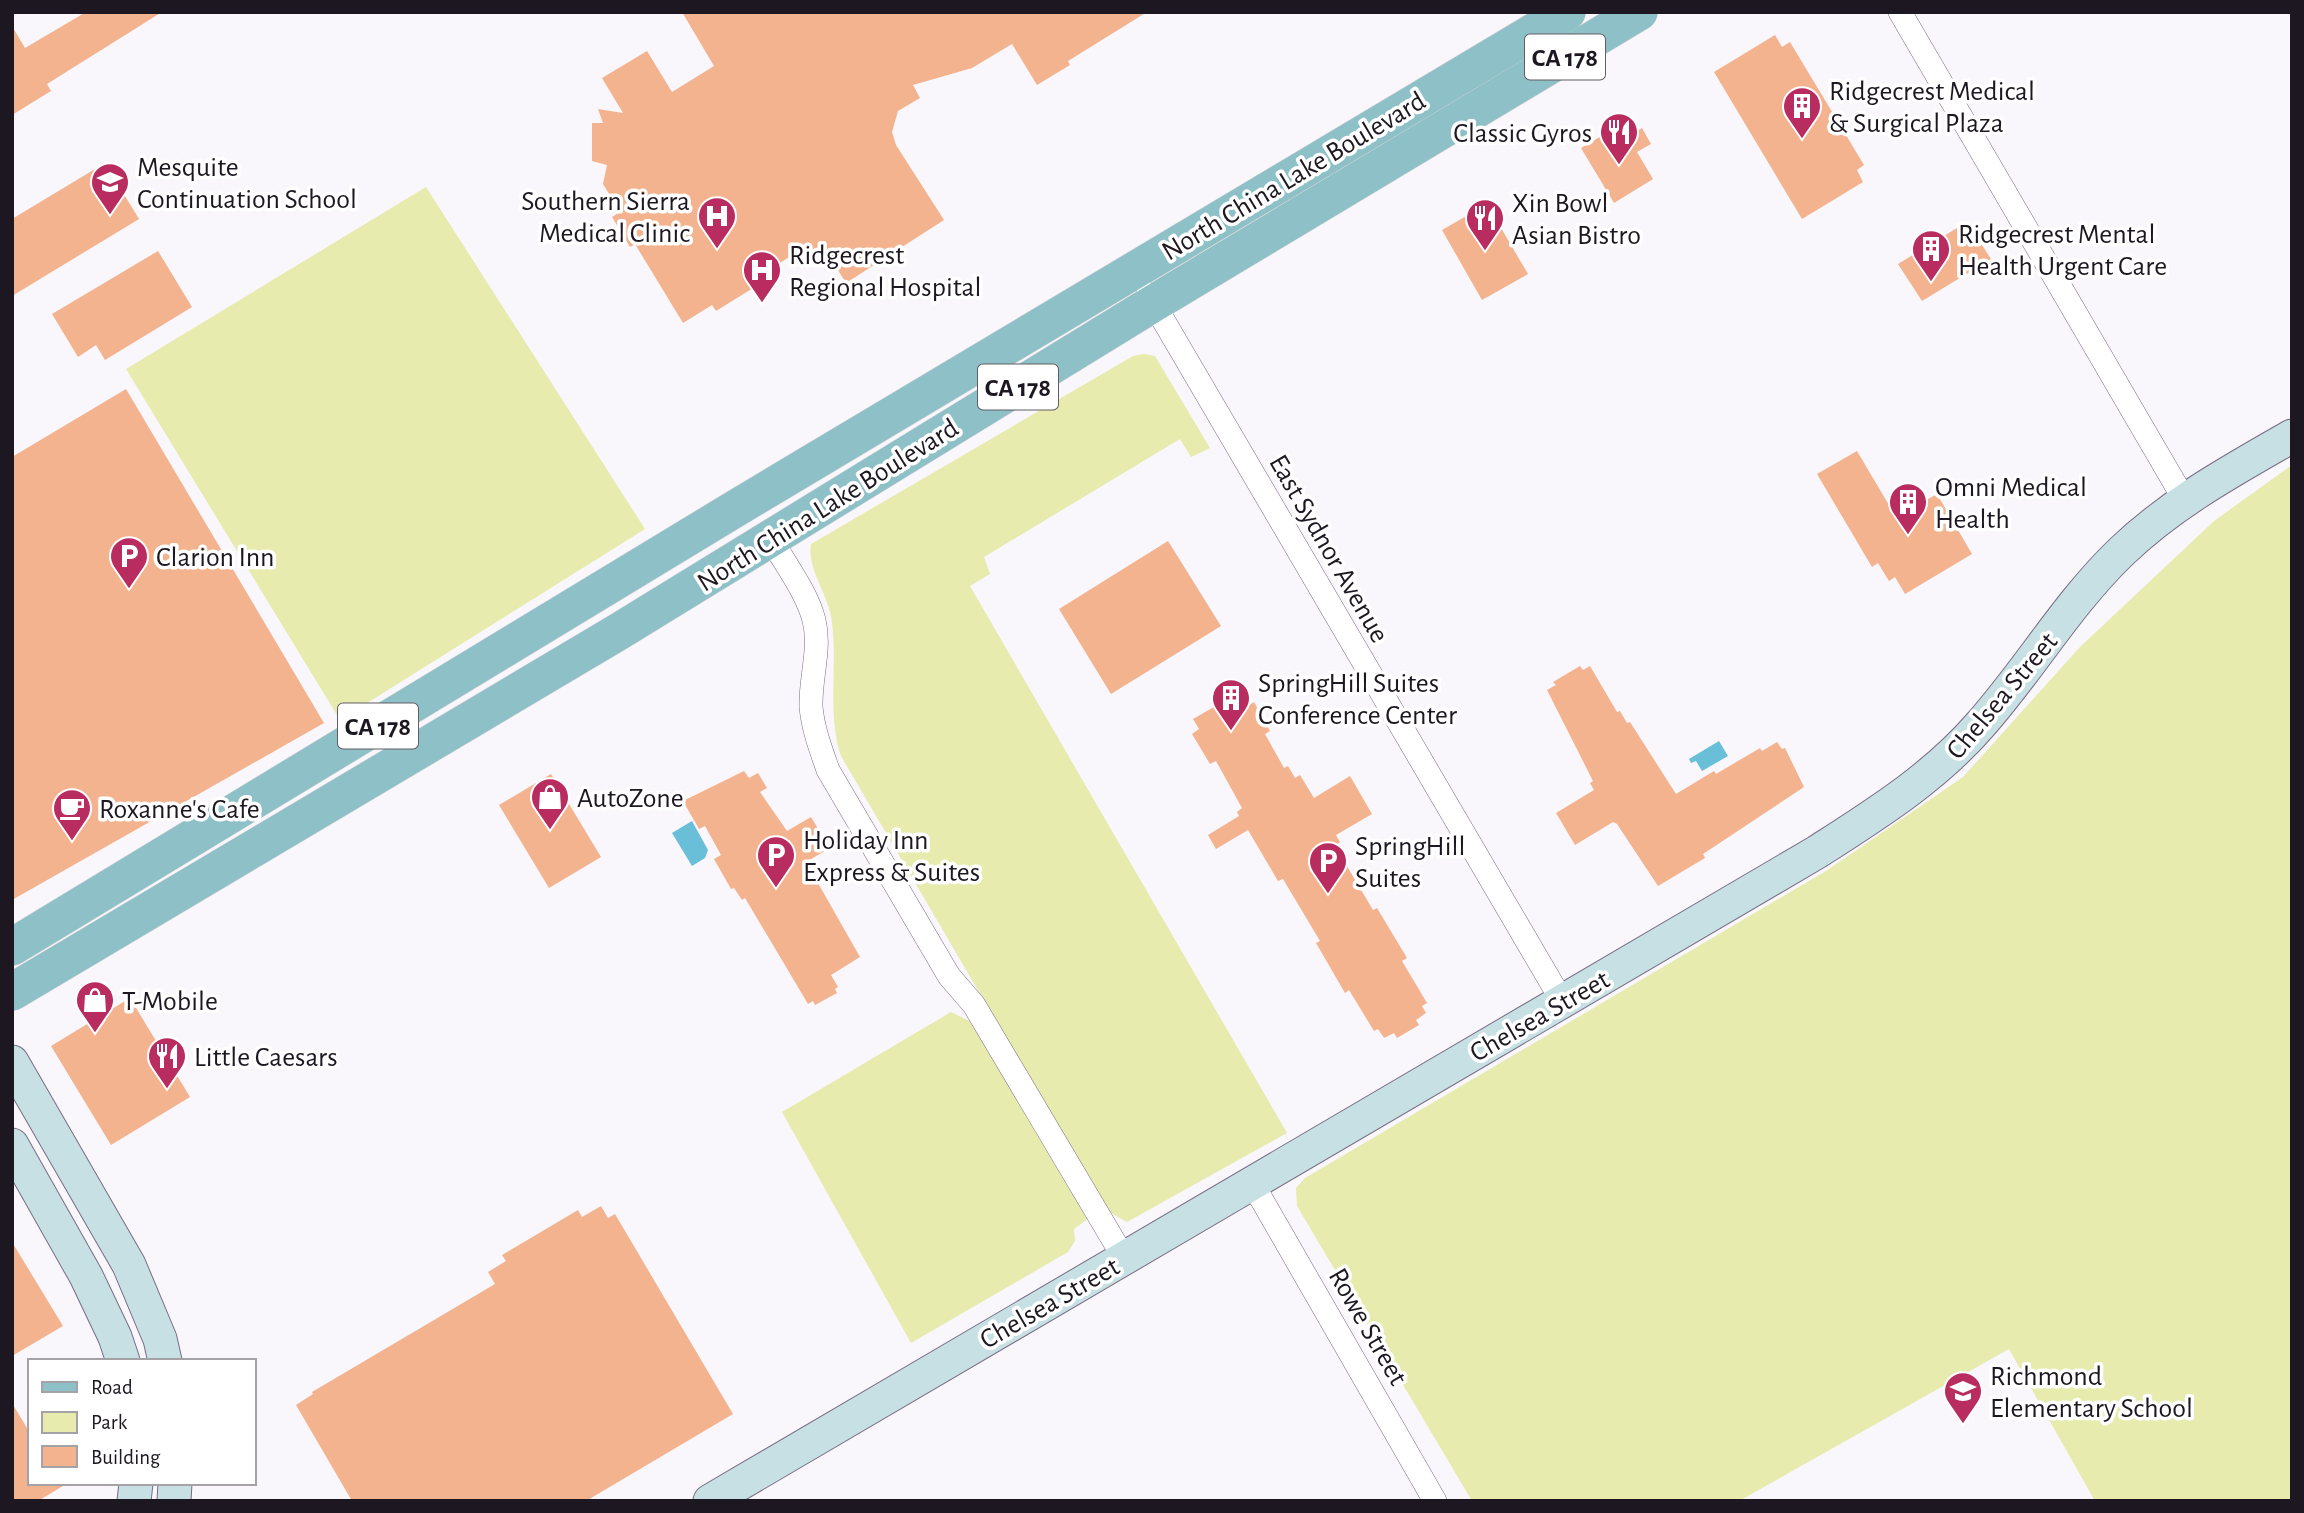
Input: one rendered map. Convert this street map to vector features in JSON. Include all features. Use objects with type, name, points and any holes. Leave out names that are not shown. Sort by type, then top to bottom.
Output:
[{"type":"main road","name":"North China Lake Boulevard","points":[[12,947],[743,504],[1567,12]]},
{"type":"main road","name":"North China Lake Boulevard","points":[[12,992],[618,632],[1154,303],[1639,12]]},
{"type":"main road","points":[[618,632],[631,604],[718,549],[739,531],[744,524],[743,504]]},
{"type":"street","points":[[1900,12],[2184,499]]},
{"type":"street","name":"East Sydnor Avenue","points":[[1134,270],[1562,1001]]},
{"type":"street","name":"Chelsea Street","points":[[710,1501],[1251,1181],[1817,852],[1936,771],[1980,726],[2112,562],[2184,499],[2292,436]]},
{"type":"street","points":[[771,538],[799,584],[814,620],[817,649],[811,706],[817,739],[828,770],[949,976],[974,1005],[1124,1258]]},
{"type":"street","points":[[12,1062],[129,1265],[160,1339],[165,1359]]},
{"type":"street","points":[[12,1145],[86,1276],[115,1336],[122,1359]]},
{"type":"street","name":"Rowe Street","points":[[1251,1181],[1435,1501]]},
{"type":"green space","points":[[426,187],[645,529],[340,720],[126,369]]},
{"type":"green space","points":[[1133,356],[1155,356],[1210,448],[1191,457],[1180,439],[984,557],[990,574],[970,586],[1287,1133],[1127,1222],[1107,1211],[841,756],[834,722],[831,616],[814,571],[811,544]]},
{"type":"green space","points":[[2292,465],[2292,1501],[2095,1501],[2009,1349],[1739,1501],[1472,1501],[1297,1206],[1296,1188],[1305,1178],[1826,871],[1963,777],[2080,647],[2214,521]]},
{"type":"green space","points":[[951,1012],[980,1026],[1088,1219],[1074,1229],[1075,1241],[1068,1252],[911,1343],[782,1112]]},
{"type":"water","points":[[1719,741],[1728,756],[1702,771],[1696,761],[1691,763],[1689,759]]},
{"type":"water","points":[[692,821],[708,850],[705,858],[692,866],[672,833]]},
{"type":"building","points":[[86,12],[162,12],[47,84],[51,91],[12,115],[12,26],[25,48]]},
{"type":"building","points":[[682,12],[1147,12],[1068,61],[1070,65],[1037,85],[1012,44],[972,68],[913,85],[920,98],[898,111],[892,132],[896,145],[944,220],[846,283],[826,251],[817,257],[810,244],[767,271],[771,277],[716,311],[712,305],[683,323],[635,244],[630,247],[612,217],[620,212],[603,184],[607,165],[592,161],[592,123],[603,123],[598,109],[623,113],[602,78],[647,51],[672,92],[714,66]]},
{"type":"building","name":"Ridgecrest Medical & Surgical Plaza","points":[[1775,35],[1782,47],[1790,42],[1864,165],[1857,170],[1863,182],[1802,219],[1714,72]]},
{"type":"building","name":"Classic Gyros","points":[[1620,125],[1627,137],[1642,128],[1651,144],[1637,152],[1653,179],[1614,203],[1581,148]]},
{"type":"building","points":[[105,163],[139,219],[12,296],[12,219]]},
{"type":"building","name":"Xin Bowl Asian Bistro","points":[[1487,204],[1528,274],[1482,300],[1442,230]]},
{"type":"building","name":"Ridgecrest Mental Health Urgent Care","points":[[1957,228],[1965,240],[1975,234],[1991,259],[1922,301],[1898,264]]},
{"type":"building","points":[[158,251],[192,307],[105,360],[96,345],[78,357],[52,314]]},
{"type":"building","name":"Clarion Inn","points":[[126,389],[324,723],[12,900],[12,457]]},
{"type":"building","name":"Omni Medical Health","points":[[1857,451],[1896,517],[1937,494],[1972,554],[1905,594],[1895,577],[1889,581],[1878,563],[1872,567],[1817,474]]},
{"type":"building","points":[[1168,541],[1221,626],[1111,694],[1059,609]]},
{"type":"building","points":[[1580,666],[1583,670],[1590,666],[1617,712],[1620,711],[1627,723],[1630,722],[1676,794],[1714,771],[1716,774],[1760,748],[1762,751],[1777,742],[1782,749],[1785,748],[1804,787],[1703,854],[1705,858],[1658,886],[1617,824],[1613,822],[1575,845],[1556,813],[1594,790],[1590,783],[1593,781],[1547,690],[1556,685],[1553,682]]},
{"type":"building","name":"SpringHill Suites","points":[[1240,692],[1248,706],[1254,702],[1270,731],[1265,734],[1284,768],[1288,766],[1295,778],[1300,775],[1314,798],[1350,776],[1372,814],[1336,835],[1340,842],[1335,846],[1373,910],[1377,908],[1407,958],[1402,961],[1427,1003],[1422,1006],[1426,1013],[1416,1020],[1419,1025],[1397,1038],[1394,1033],[1384,1038],[1378,1029],[1374,1031],[1349,990],[1345,993],[1316,943],[1320,941],[1283,879],[1278,881],[1248,830],[1216,849],[1208,835],[1239,816],[1237,812],[1242,808],[1216,761],[1210,764],[1192,734],[1199,729],[1193,719]]},
{"type":"building","name":"Holiday Inn Express & Suites","points":[[744,771],[749,778],[758,773],[767,788],[760,792],[787,831],[811,817],[830,848],[806,862],[860,957],[831,975],[838,987],[835,989],[837,993],[815,1005],[813,1001],[808,1004],[745,898],[742,900],[734,888],[731,889],[714,859],[721,855],[705,826],[699,829],[683,801]]},
{"type":"building","name":"AutoZone","points":[[551,774],[601,857],[549,888],[499,805]]},
{"type":"building","points":[[130,998],[190,1097],[111,1145],[51,1046]]},
{"type":"building","points":[[601,1206],[608,1218],[615,1214],[733,1414],[586,1501],[352,1501],[296,1405],[313,1394],[312,1392],[495,1284],[488,1272],[506,1261],[502,1255],[578,1210],[582,1217]]},
{"type":"building","points":[[12,1242],[63,1326],[12,1356]]},
{"type":"building","points":[[12,1403],[28,1430],[28,1485],[65,1485],[38,1501],[12,1501]]},
{"type":"place","name":"Ridgecrest Medical & Surgical Plaza","points":[[1802,140]]},
{"type":"place","name":"Classic Gyros","points":[[1619,166]]},
{"type":"place","name":"Mesquite Continuation School","points":[[110,216]]},
{"type":"place","name":"Southern Sierra Medical Clinic","points":[[717,250]]},
{"type":"place","name":"Xin Bowl Asian Bistro","points":[[1485,252]]},
{"type":"place","name":"Ridgecrest Mental Health Urgent Care","points":[[1931,283]]},
{"type":"place","name":"Ridgecrest Regional Hospital","points":[[762,304]]},
{"type":"place","name":"Omni Medical Health","points":[[1908,536]]},
{"type":"place","name":"Clarion Inn","points":[[129,590]]},
{"type":"place","name":"SpringHill Suites Conference Center","points":[[1231,732]]},
{"type":"place","name":"AutoZone","points":[[550,831]]},
{"type":"place","name":"Roxanne's Cafe","points":[[72,842]]},
{"type":"place","name":"Holiday Inn Express & Suites","points":[[776,889]]},
{"type":"place","name":"SpringHill Suites","points":[[1328,895]]},
{"type":"place","name":"T-Mobile","points":[[95,1034]]},
{"type":"place","name":"Little Caesars","points":[[167,1090]]},
{"type":"place","name":"Richmond Elementary School","points":[[1963,1425]]}]
